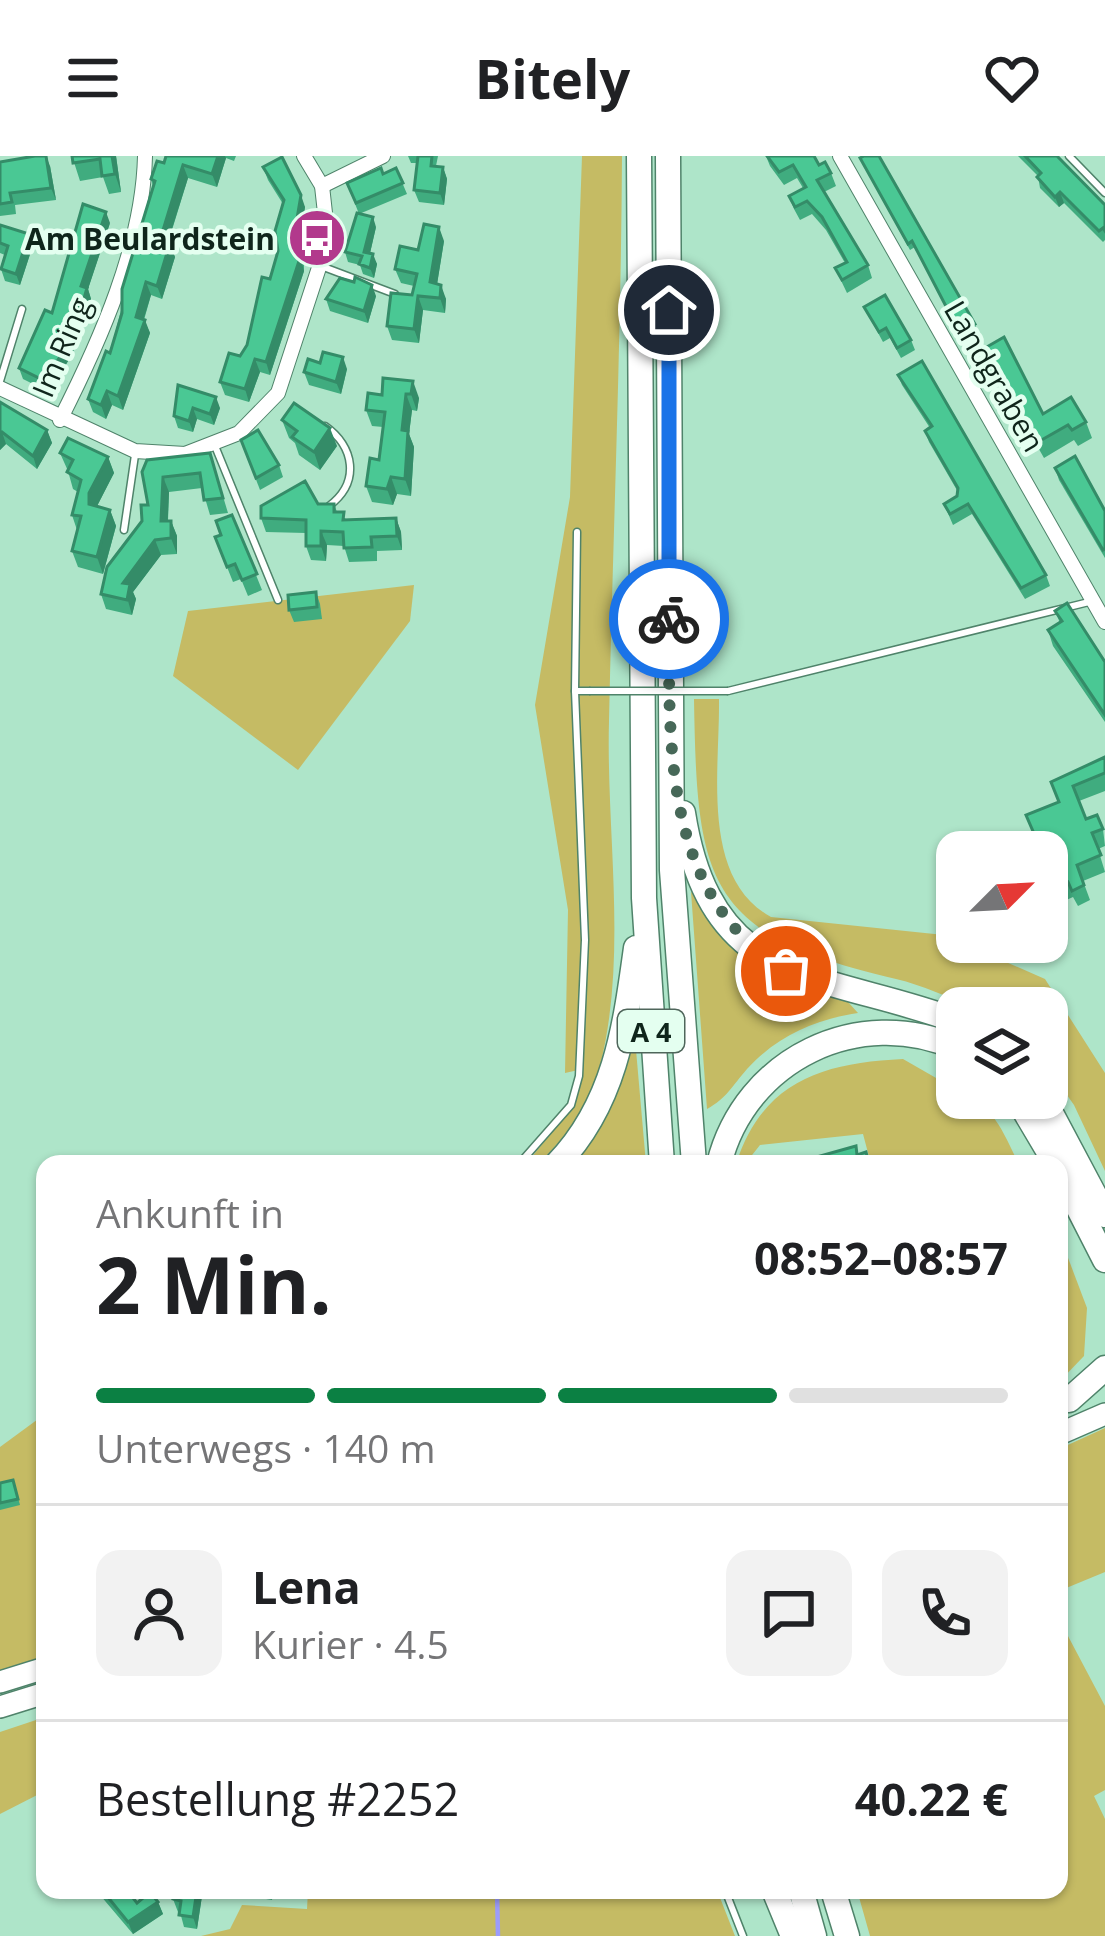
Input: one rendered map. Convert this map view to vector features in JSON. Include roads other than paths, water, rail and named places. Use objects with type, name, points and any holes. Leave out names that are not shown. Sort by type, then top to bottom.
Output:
[{"type":"highway","name":"A 4","points":[[639,156],[644,898],[661,1155]]},
{"type":"highway","name":"A 4","points":[[668,156],[672,870],[693,1155]]},
{"type":"highway","points":[[669,723],[691,855],[707,894],[734,932],[802,977],[936,1016]]},
{"type":"highway","points":[[565,1155],[586,1130],[616,1066],[644,898]]},
{"type":"highway","points":[[722,1155],[728,1136],[758,1091],[792,1058],[820,1043],[887,1032],[936,1040]]},
{"type":"highway","points":[[1029,1119],[1050,1155]]},
{"type":"highway","points":[[1054,1119],[1105,1214]]},
{"type":"highway","points":[[1068,1188],[1105,1260]]},
{"type":"highway","points":[[1068,1399],[1105,1368]]},
{"type":"highway","points":[[778,1899],[794,1936]]},
{"type":"highway","points":[[803,1899],[814,1936]]},
{"type":"highway","points":[[836,1899],[847,1936]]},
{"type":"main road","points":[[1068,1400],[1105,1385]]},
{"type":"main road","points":[[1068,1430],[1105,1414]]},
{"type":"main road","points":[[0,1682],[36,1671]]},
{"type":"main road","points":[[0,1707],[36,1696]]},
{"type":"street","name":"Im Ring","points":[[61,419],[99,340],[140,203],[145,156]]},
{"type":"street","points":[[0,384],[61,419],[136,452],[184,454],[215,446],[238,433],[278,393],[321,266],[330,217],[322,186],[304,156]]},
{"type":"street","points":[[322,186],[382,156]]},
{"type":"street","name":"Landgraben","points":[[840,156],[1105,622]]},
{"type":"lane","points":[[1069,156],[1105,193]]},
{"type":"lane","points":[[321,266],[395,294]]},
{"type":"lane","points":[[0,384],[22,309]]},
{"type":"lane","points":[[278,393],[295,405]]},
{"type":"lane","points":[[313,417],[347,441],[350,453],[346,484],[329,506]]},
{"type":"lane","points":[[215,446],[278,601]]},
{"type":"lane","points":[[124,530],[136,452]]},
{"type":"lane","points":[[527,1155],[571,1105],[579,1076],[585,940],[575,692],[577,532]]},
{"type":"lane","points":[[575,692],[728,692],[1092,602]]},
{"type":"lane","points":[[729,1899],[743,1936]]},
{"type":"waterway","points":[[497,1899],[498,1936]]},
{"type":"place","name":"Am Beulardstein","points":[[317,238]]}]
